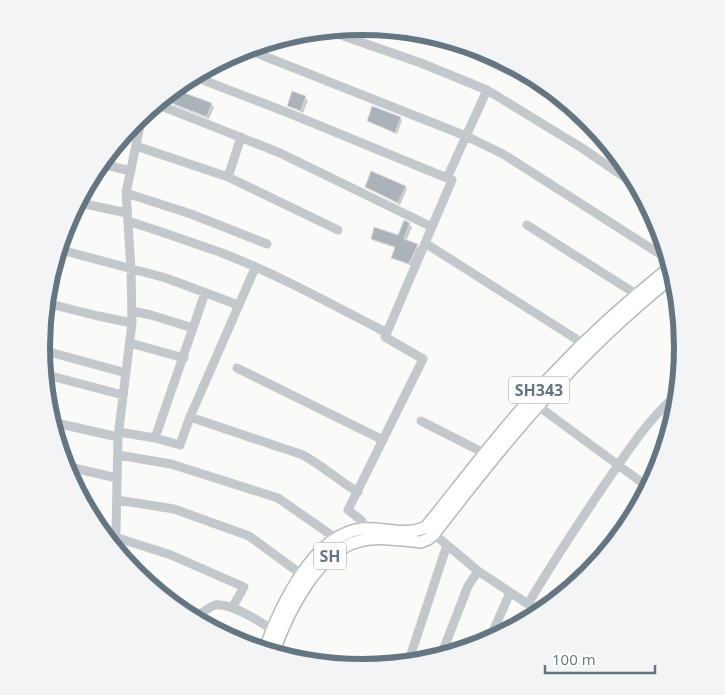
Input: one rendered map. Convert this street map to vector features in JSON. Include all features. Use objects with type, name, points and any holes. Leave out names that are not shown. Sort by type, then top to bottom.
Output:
[{"type":"main road","name":"SH343","points":[[430,531],[490,461],[555,372],[636,294],[665,271]]},
{"type":"main road","name":"SH343","points":[[430,531],[484,454],[534,403],[615,326],[668,281]]},
{"type":"main road","points":[[267,644],[272,628],[301,574],[324,548],[347,533],[362,529],[430,531]]},
{"type":"main road","name":"SH","points":[[275,647],[293,606],[328,558],[341,548],[358,541],[373,539],[421,542],[428,539],[430,531]]},
{"type":"street","points":[[343,36],[487,90],[622,175]]},
{"type":"street","points":[[256,54],[466,136],[503,154],[660,254]]},
{"type":"street","points":[[202,80],[452,180],[385,337],[423,359],[348,510],[362,521],[362,529]]},
{"type":"street","points":[[447,178],[487,90]]},
{"type":"street","points":[[164,107],[241,137],[311,168],[432,227]]},
{"type":"street","points":[[114,537],[118,434],[132,323],[126,193],[139,130]]},
{"type":"street","points":[[228,177],[241,137]]},
{"type":"street","points":[[136,146],[228,177],[338,230]]},
{"type":"street","points":[[109,166],[130,171]]},
{"type":"street","points":[[126,193],[191,214],[267,244]]},
{"type":"street","points":[[85,204],[128,217],[255,268],[316,296],[387,333]]},
{"type":"street","points":[[527,225],[636,294]]},
{"type":"street","points":[[425,243],[584,344]]},
{"type":"street","points":[[66,251],[166,278],[238,305]]},
{"type":"street","points":[[60,424],[118,434],[155,438],[180,445],[190,417],[255,268]]},
{"type":"street","points":[[155,438],[184,358],[204,293]]},
{"type":"street","points":[[53,305],[132,323]]},
{"type":"street","points":[[132,311],[193,328]]},
{"type":"street","points":[[130,343],[184,358]]},
{"type":"street","points":[[50,352],[126,373]]},
{"type":"street","points":[[238,368],[383,440]]},
{"type":"street","points":[[52,376],[123,395]]},
{"type":"street","points":[[528,604],[550,565],[618,465],[649,424],[670,401]]},
{"type":"street","points":[[534,403],[644,484]]},
{"type":"street","points":[[190,417],[303,455],[358,492]]},
{"type":"street","points":[[421,420],[484,454]]},
{"type":"street","points":[[118,455],[171,464],[278,498],[337,539]]},
{"type":"street","points":[[75,468],[117,478]]},
{"type":"street","points":[[116,500],[174,509],[249,536],[301,574]]},
{"type":"street","points":[[430,531],[478,571],[535,608]]},
{"type":"street","points":[[114,537],[171,555],[244,587],[232,608]]},
{"type":"street","points":[[410,656],[447,545]]},
{"type":"street","points":[[444,649],[468,586],[478,571]]},
{"type":"street","points":[[493,631],[510,593]]},
{"type":"street","points":[[200,614],[216,605],[222,604],[272,628]]},
{"type":"building","points":[[292,91],[306,96],[301,111],[287,106]]},
{"type":"building","points":[[183,92],[212,103],[207,117],[171,103],[172,100]]},
{"type":"building","points":[[372,106],[401,117],[395,133],[367,121]]},
{"type":"building","points":[[371,171],[406,186],[398,203],[365,187]]},
{"type":"building","points":[[404,220],[410,223],[404,239],[418,244],[409,264],[391,258],[395,247],[371,239],[374,227],[398,235]]}]
